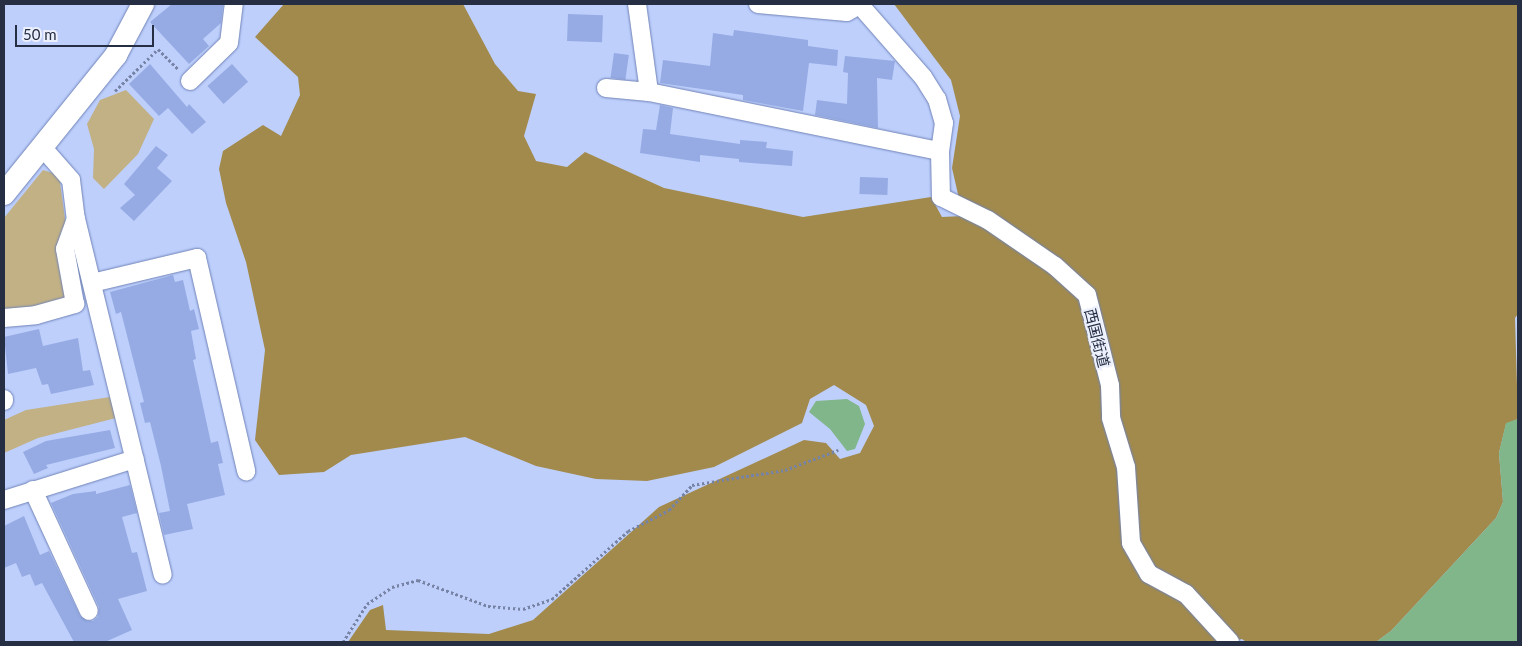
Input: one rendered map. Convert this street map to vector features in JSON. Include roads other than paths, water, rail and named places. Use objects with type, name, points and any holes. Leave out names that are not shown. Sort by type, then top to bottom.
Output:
[{"type":"street","points":[[4,194],[116,55],[143,4]]},
{"type":"street","points":[[190,81],[229,43],[234,4]]},
{"type":"street","points":[[637,4],[649,92]]},
{"type":"street","points":[[758,4],[847,12],[859,4]]},
{"type":"street","name":"西国街道","points":[[859,4],[923,77],[937,99],[944,123],[940,150],[942,197],[988,220],[1055,266],[1087,295],[1110,385],[1111,418],[1126,467],[1131,543],[1149,574],[1186,594],[1230,642]]},
{"type":"street","points":[[606,88],[649,92],[940,150]]},
{"type":"street","points":[[42,147],[71,180],[76,219],[163,575]]},
{"type":"street","points":[[4,318],[36,315],[75,304],[65,249],[76,219]]},
{"type":"street","points":[[92,283],[197,258],[246,471]]},
{"type":"street","points":[[4,500],[135,460]]},
{"type":"street","points":[[33,490],[88,611]]}]
